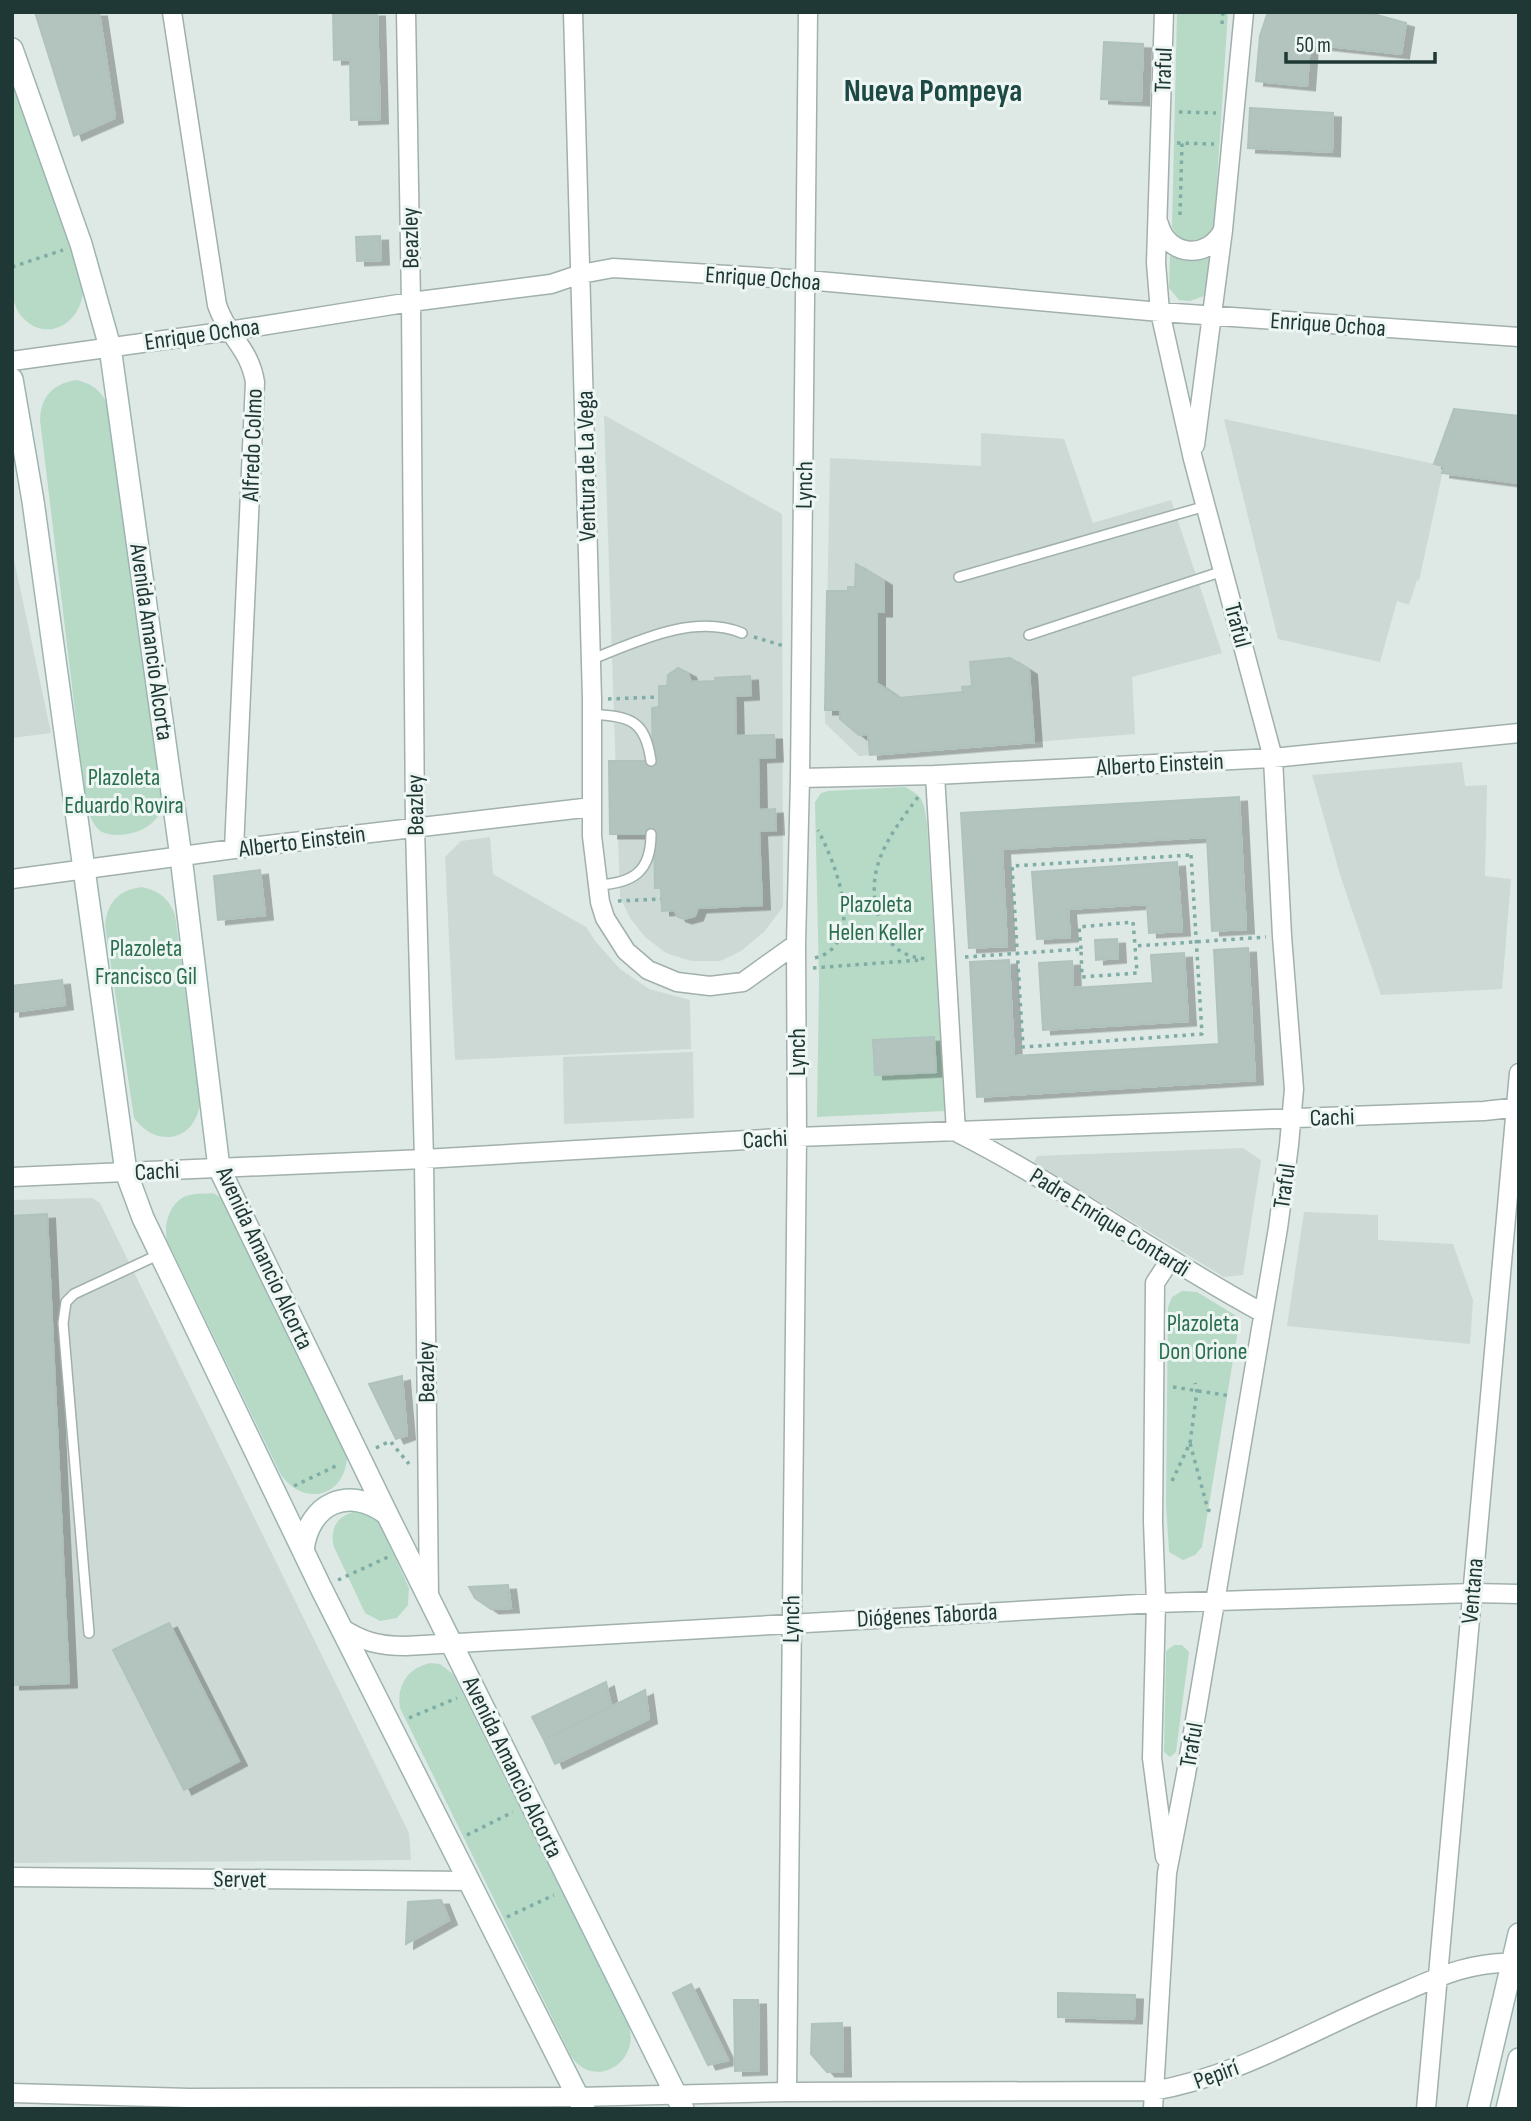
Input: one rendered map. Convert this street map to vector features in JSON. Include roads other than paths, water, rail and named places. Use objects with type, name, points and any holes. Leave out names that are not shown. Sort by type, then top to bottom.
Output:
[{"type":"main road","name":"Avenida Amancio Alcorta","points":[[12,49],[81,244],[110,347],[181,857],[219,1168],[387,1514],[679,2102]]},
{"type":"main road","points":[[12,379],[33,501],[126,1172],[160,1255],[340,1627],[581,2103]]},
{"type":"main road","points":[[303,1551],[304,1536],[310,1523],[320,1511],[332,1503],[362,1500],[387,1514]]},
{"type":"main road","points":[[1478,2109],[1516,1963],[1519,1934]]},
{"type":"main road","points":[[1507,2109],[1519,2059]]},
{"type":"street","name":"Alfredo Colmo","points":[[172,12],[217,305],[229,331],[252,363],[256,382],[234,849]]},
{"type":"street","name":"Beazley","points":[[406,12],[415,827],[424,1159],[429,1597]]},
{"type":"street","name":"Ventura de La Vega","points":[[573,12],[582,274],[592,807],[600,902]]},
{"type":"street","name":"Lynch","points":[[787,2092],[797,1137],[796,944],[807,280],[808,12]]},
{"type":"street","name":"Traful","points":[[1153,2100],[1167,1872],[1278,1228],[1294,1089],[1282,936],[1273,758],[1194,459],[1160,312],[1156,263],[1167,222],[1164,12]]},
{"type":"street","name":"Traful","points":[[1194,459],[1223,230],[1244,12]]},
{"type":"street","points":[[1167,222],[1166,240],[1186,251],[1208,247],[1217,240],[1223,230]]},
{"type":"street","name":"Enrique Ochoa","points":[[12,361],[551,284],[612,268],[807,280],[1160,312],[1519,337]]},
{"type":"street","name":"Alberto Einstein","points":[[800,778],[935,775],[1273,758],[1519,733]]},
{"type":"street","points":[[935,775],[956,1132]]},
{"type":"street","name":"Alberto Einstein","points":[[12,879],[234,849],[592,807]]},
{"type":"street","points":[[600,902],[626,951],[648,971],[677,982],[710,986],[743,982],[796,944]]},
{"type":"street","name":"Ventana","points":[[1426,2109],[1519,1073]]},
{"type":"street","name":"Cachi","points":[[12,1177],[424,1159],[797,1137],[1292,1119],[1484,1111],[1517,1107]]},
{"type":"street","name":"Padre Enrique Contardi","points":[[956,1132],[1001,1155],[1170,1261],[1263,1313]]},
{"type":"street","name":"Traful","points":[[1167,1872],[1152,1758],[1156,1603],[1153,1521],[1154,1283],[1170,1261]]},
{"type":"street","name":"Diógenes Taborda","points":[[340,1627],[361,1640],[389,1646],[1156,1603],[1472,1593],[1519,1594]]},
{"type":"street","name":"Servet","points":[[12,1877],[469,1881]]},
{"type":"street","name":"Pepirí","points":[[12,2093],[190,2103],[679,2102],[787,2092],[1153,2100],[1180,2087],[1222,2074],[1368,2006],[1465,1967],[1516,1963]]},
{"type":"lane","points":[[959,577],[1206,506]]},
{"type":"lane","points":[[1029,635],[1223,571]]},
{"type":"lane","points":[[590,660],[644,639],[677,630],[713,626],[729,627],[742,633]]},
{"type":"lane","points":[[592,706],[640,726],[648,740],[651,761]]},
{"type":"lane","points":[[600,902],[644,866],[649,854],[651,834]]},
{"type":"lane","points":[[89,1633],[63,1323],[66,1301],[74,1294],[160,1255]]},
{"type":"district","name":"Nueva Pompeya","points":[[933,90]]},
{"type":"park label","name":"Plazoleta Eduardo Rovira","points":[[124,791]]},
{"type":"park label","name":"Plazoleta Helen Keller","points":[[876,918]]},
{"type":"park label","name":"Plazoleta Francisco Gil","points":[[146,962]]},
{"type":"park label","name":"Plazoleta Don Orione","points":[[1203,1337]]}]
